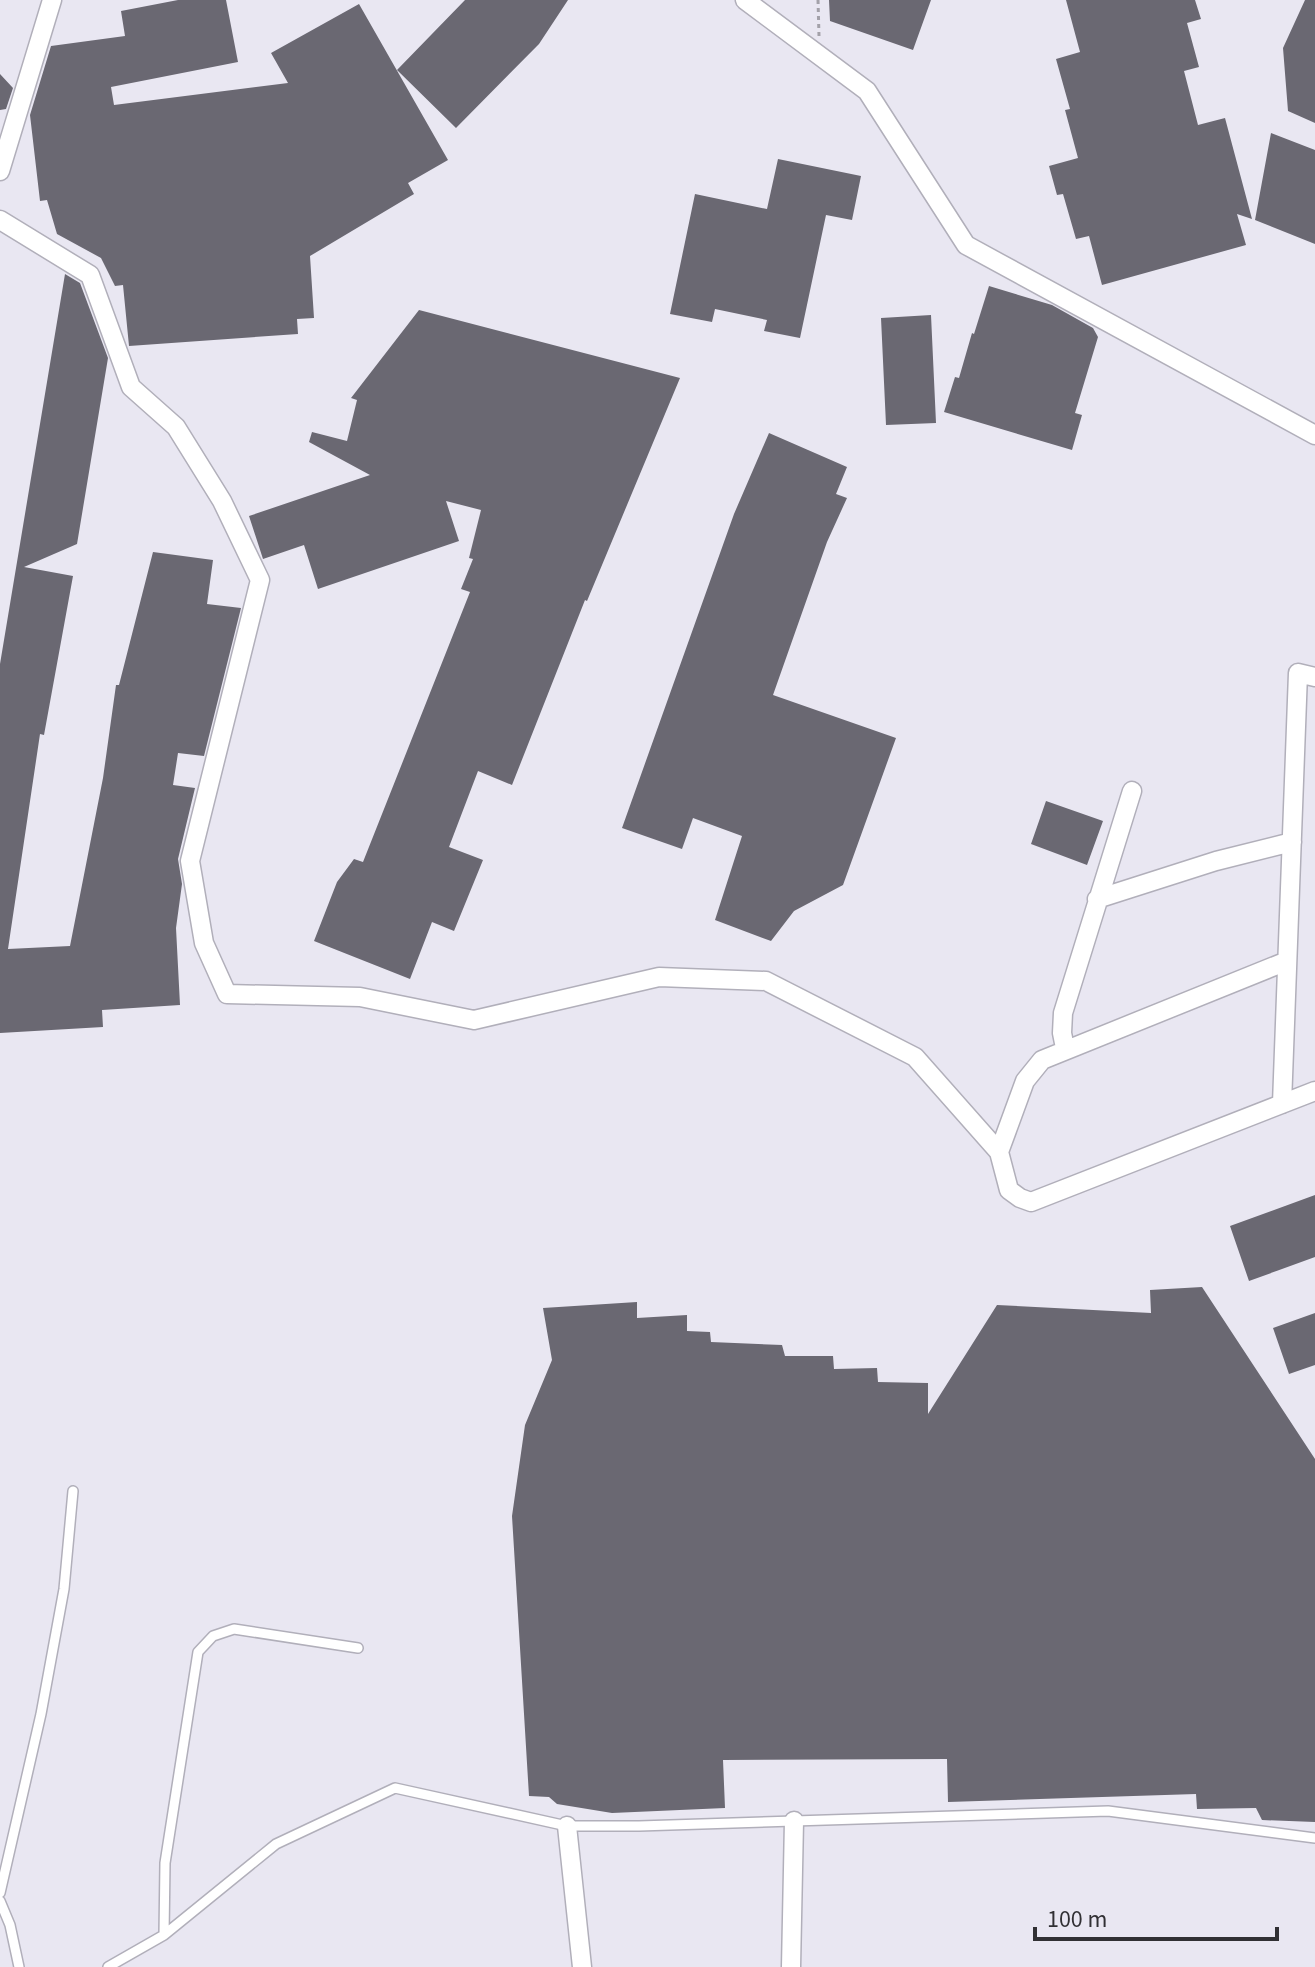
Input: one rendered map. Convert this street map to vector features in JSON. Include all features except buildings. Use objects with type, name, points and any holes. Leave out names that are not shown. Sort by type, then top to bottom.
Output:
[{"type":"street","points":[[0,171],[52,0]]},
{"type":"street","points":[[745,0],[867,91],[966,245],[1315,435]]},
{"type":"street","points":[[0,220],[90,275],[131,387],[176,427],[222,501],[260,580],[190,861],[204,943],[227,994],[360,997],[474,1020],[659,977],[766,981],[915,1057],[999,1152],[1009,1190],[1031,1202],[1315,1091]]},
{"type":"street","points":[[1282,1104],[1298,673],[1315,677]]},
{"type":"street","points":[[1065,1048],[1063,1013],[1132,791]]},
{"type":"street","points":[[1097,899],[1216,861],[1292,842]]},
{"type":"street","points":[[999,1152],[1030,1073],[1042,1060],[1065,1048],[1287,961]]},
{"type":"street","points":[[791,1967],[794,1821]]},
{"type":"street","points":[[567,1826],[582,1967]]},
{"type":"lane","points":[[0,1893],[41,1714],[64,1589],[73,1491]]},
{"type":"lane","points":[[164,1935],[165,1863],[198,1652],[202,1646],[213,1636],[234,1629],[358,1648]]},
{"type":"lane","points":[[108,1967],[164,1935],[276,1844],[395,1788],[567,1826],[1108,1811],[1315,1838]]},
{"type":"lane","points":[[0,1901],[10,1925],[19,1967]]},
{"type":"path","points":[[818,0],[820,56]]}]
